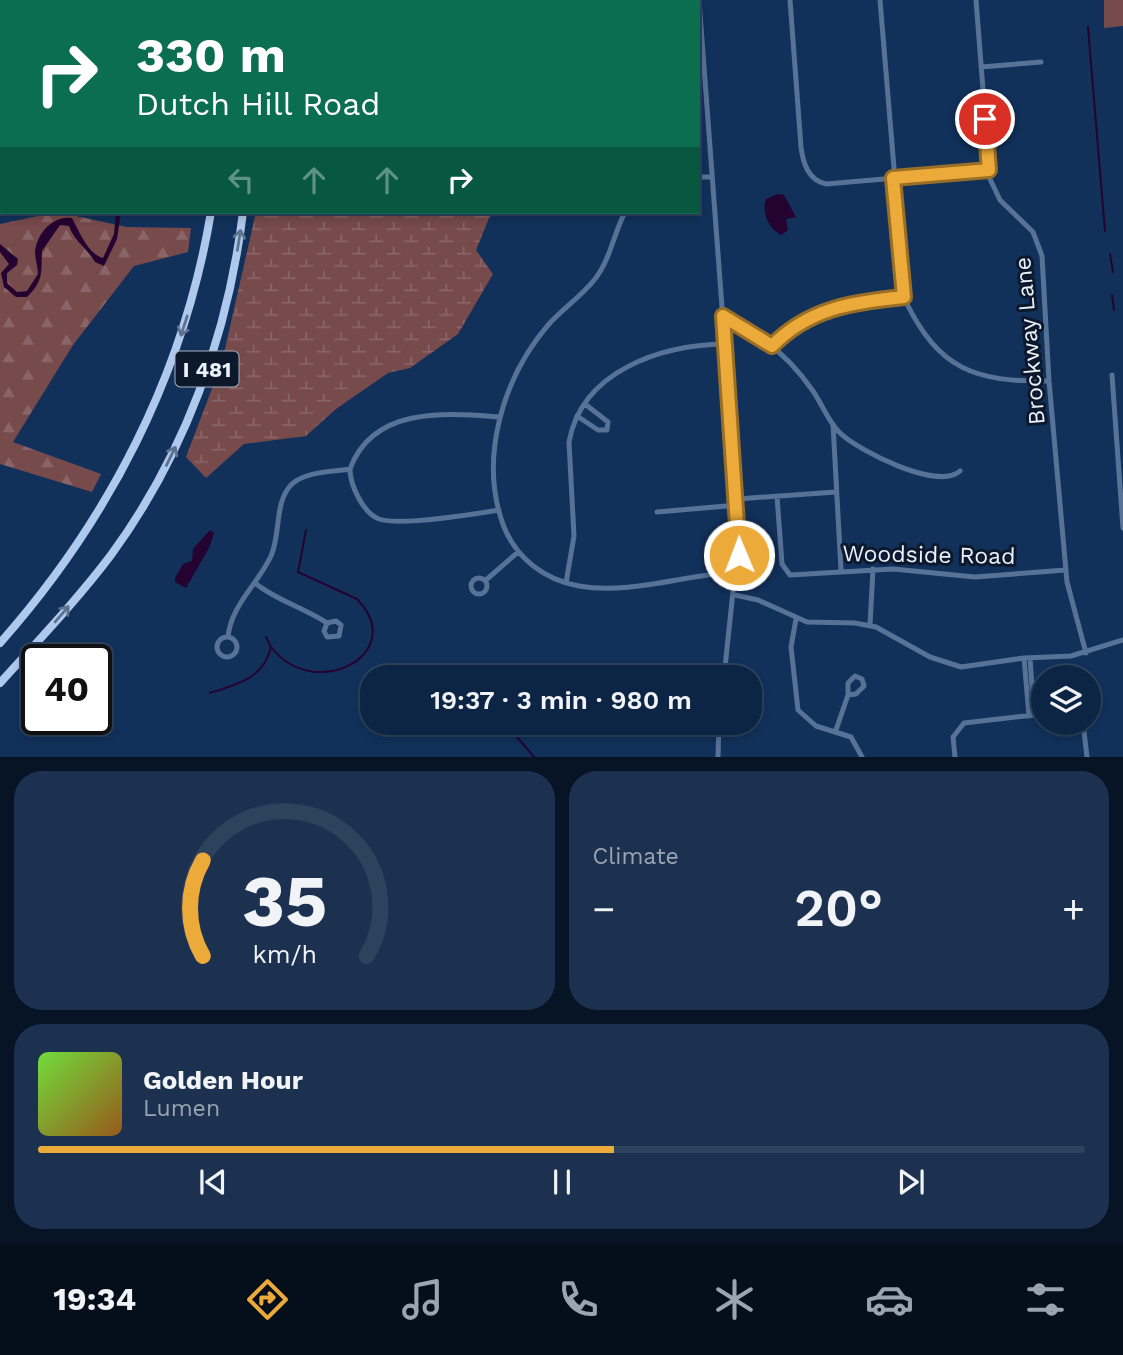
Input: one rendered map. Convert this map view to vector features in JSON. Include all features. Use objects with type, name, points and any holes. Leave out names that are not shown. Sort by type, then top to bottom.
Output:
[{"type":"highway","name":"I 481","points":[[0,643],[76,548],[136,445],[180,336],[201,267],[211,214]]},
{"type":"highway","name":"I 481","points":[[0,683],[80,594],[112,553],[163,472],[193,407],[218,337],[233,275],[243,214]]},
{"type":"street","points":[[790,0],[801,147],[808,172],[818,182],[827,184],[989,170]]},
{"type":"street","points":[[880,0],[904,297],[923,332],[956,365],[999,381],[1049,381]]},
{"type":"street","name":"Brockway Lane","points":[[976,0],[989,170],[993,189],[1000,200],[1025,222],[1040,244],[1066,570],[1071,601],[1086,653]]},
{"type":"street","points":[[700,14],[737,502],[737,572],[726,665]]},
{"type":"street","points":[[981,67],[1041,62]]},
{"type":"street","points":[[700,177],[712,177]]},
{"type":"street","points":[[624,214],[595,279],[554,319],[532,347],[510,387],[500,417],[494,451],[499,510],[518,552],[539,571],[566,583],[589,587],[625,585],[737,572]]},
{"type":"street","points":[[772,346],[790,328],[818,313],[860,302],[904,297]]},
{"type":"street","points":[[723,316],[772,346],[811,388],[832,424],[848,439],[916,472],[950,478],[960,471]]},
{"type":"street","points":[[566,583],[575,536],[569,442],[577,416],[585,404],[624,369],[643,358],[677,347],[725,344]]},
{"type":"street","points":[[1112,375],[1123,528]]},
{"type":"street","points":[[577,416],[598,430],[607,430],[608,422],[585,404]]},
{"type":"street","points":[[499,510],[394,520],[376,518],[364,506],[350,479],[350,469],[378,431],[398,419],[452,415],[500,417]]},
{"type":"street","points":[[832,424],[841,570]]},
{"type":"street","points":[[228,637],[230,622],[272,554],[282,500],[291,485],[301,478],[350,469]]},
{"type":"street","points":[[657,512],[777,496],[835,492]]},
{"type":"street","name":"Woodside Road","points":[[777,496],[784,570],[790,575],[873,569],[971,577],[1066,570]]},
{"type":"street","points":[[486,580],[518,552]]},
{"type":"street","points":[[870,625],[873,569]]},
{"type":"street","points":[[255,583],[274,598],[313,613],[327,623]]},
{"type":"street","points":[[735,595],[758,600],[796,619],[817,623],[870,625],[955,667],[1086,653],[1123,640]]},
{"type":"street","points":[[796,619],[792,647],[798,710],[816,726],[836,730],[851,737],[862,757]]},
{"type":"street","points":[[1027,658],[1031,704]]},
{"type":"street","points":[[836,730],[848,695]]},
{"type":"street","points":[[955,757],[953,737],[964,723],[1031,715]]},
{"type":"street","points":[[718,757],[719,735]]},
{"type":"street","points":[[1084,735],[1087,757]]},
{"type":"green space","points":[[1104,0],[1123,0],[1123,26],[1104,28]]},
{"type":"green space","points":[[48,214],[66,214],[127,227],[191,228],[188,252],[134,266],[73,345],[13,442],[101,474],[92,492],[0,464],[0,224]]},
{"type":"green space","points":[[256,214],[494,214],[489,218],[476,250],[493,274],[458,334],[410,368],[388,373],[336,409],[306,436],[244,444],[206,478],[186,457],[222,362]]},
{"type":"shaded area","points":[[778,194],[784,195],[796,217],[786,219],[788,230],[781,235],[770,225],[765,215],[766,199]]},
{"type":"shaded area","points":[[116,214],[121,214],[117,239],[104,266],[95,262],[69,226],[60,225],[42,251],[40,276],[27,297],[16,297],[4,287],[1,273],[9,264],[0,252],[0,244],[18,259],[17,265],[7,273],[7,283],[17,292],[27,291],[38,274],[36,245],[52,222],[72,218],[88,247],[103,258],[114,234]]},
{"type":"shaded area","points":[[210,530],[214,533],[209,548],[186,588],[175,582],[175,578],[183,564],[192,561],[193,549]]},
{"type":"waterway","points":[[1088,27],[1105,231]]},
{"type":"waterway","points":[[1110,254],[1113,272]]},
{"type":"waterway","points":[[1112,295],[1114,310]]},
{"type":"waterway","points":[[271,647],[290,664],[310,671],[332,671],[350,665],[365,653],[372,637],[370,619],[357,599],[298,572],[306,530]]},
{"type":"waterway","points":[[210,693],[240,683],[256,673],[268,658],[271,647],[266,637]]},
{"type":"waterway","points":[[515,735],[534,757]]},
{"type":"route","points":[[739,555],[723,316],[772,346],[790,328],[818,313],[860,302],[904,297],[893,178],[989,170],[985,119]]}]
